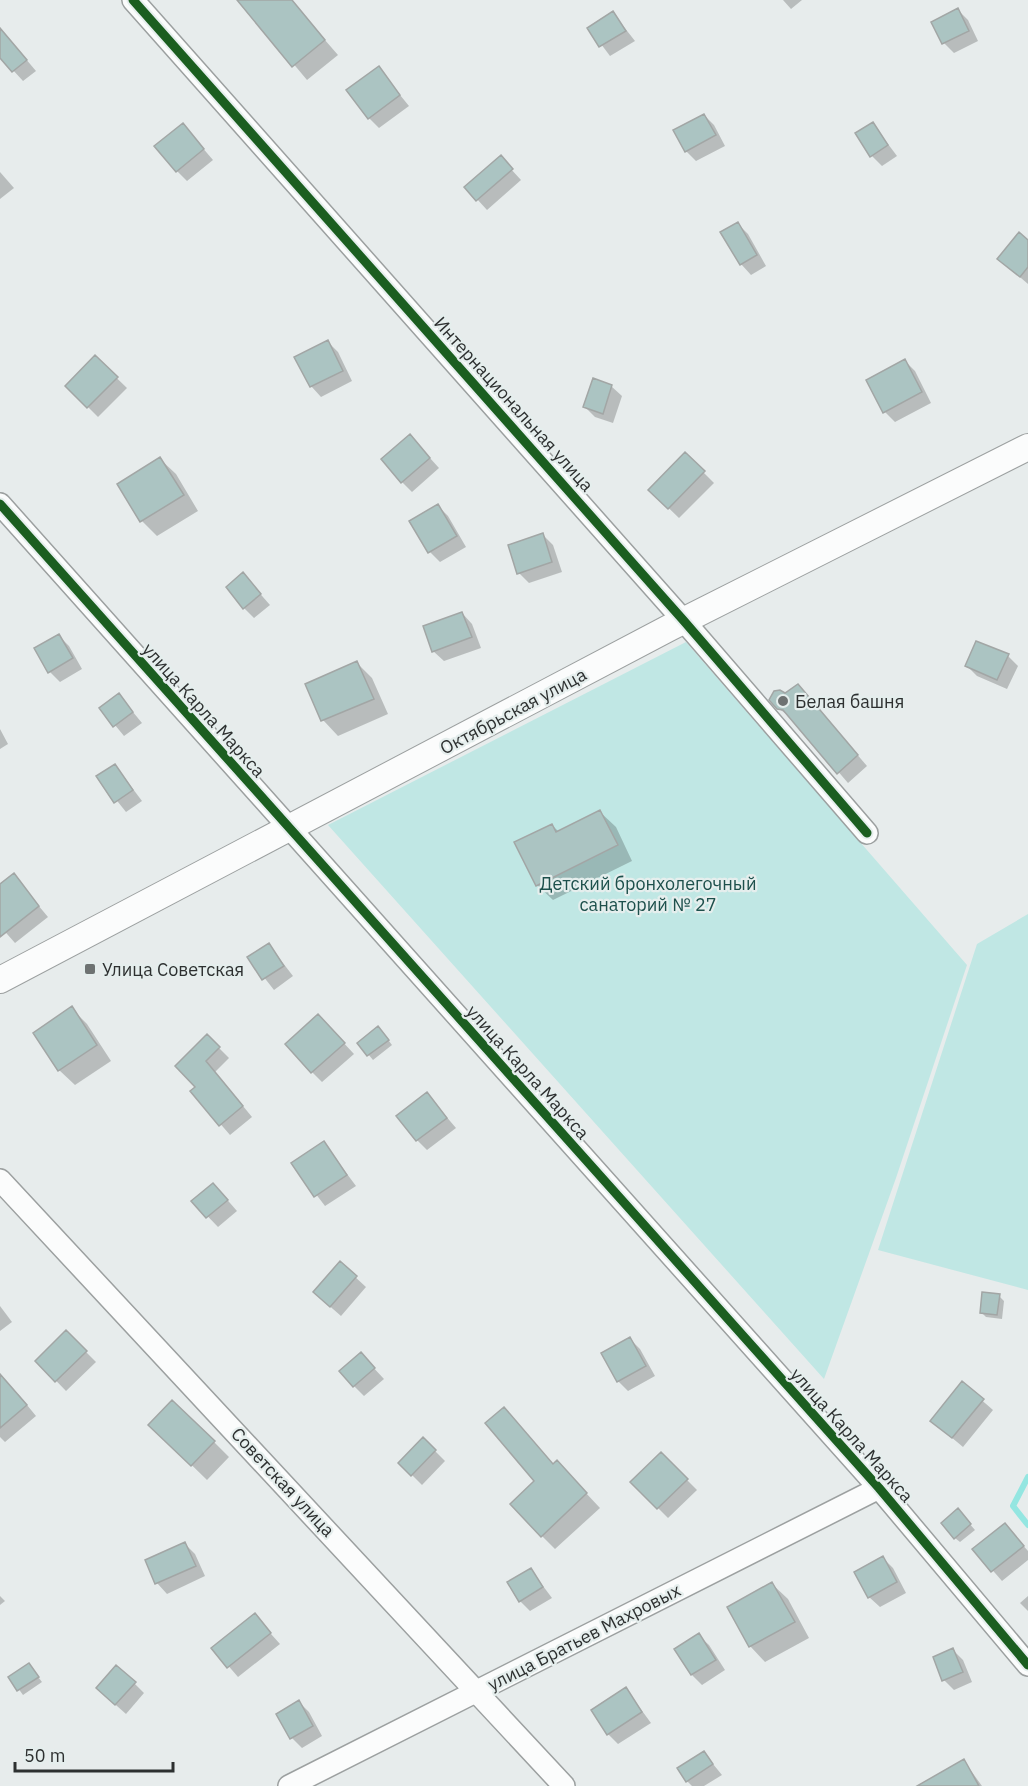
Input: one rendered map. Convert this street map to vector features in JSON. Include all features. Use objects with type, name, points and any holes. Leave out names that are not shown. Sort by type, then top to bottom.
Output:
[{"type":"main road","name":"Октябрьская улица","points":[[0,980],[684,621],[1028,447]]},
{"type":"street","name":"Интернациональная улица","points":[[133,0],[684,621],[867,833]]},
{"type":"street","name":"улица Карла Маркса","points":[[0,504],[879,1488],[1028,1665]]},
{"type":"street","name":"Советская улица","points":[[0,1180],[564,1786]]},
{"type":"street","name":"улица Братьев Махровых","points":[[289,1786],[879,1488]]},
{"type":"green space","name":"Детский бронхолегочный санаторий № 27","points":[[686,642],[967,965],[896,1178],[824,1379],[328,825]]},
{"type":"green space","points":[[1028,914],[1028,1290],[878,1250],[977,944]]},
{"type":"building","points":[[237,0],[292,0],[325,40],[292,67]]},
{"type":"building","points":[[958,8],[969,31],[942,44],[931,22]]},
{"type":"building","points":[[613,11],[626,31],[599,47],[587,28]]},
{"type":"building","points":[[0,28],[27,60],[12,72],[0,58]]},
{"type":"building","points":[[379,66],[400,95],[368,119],[346,90]]},
{"type":"building","points":[[704,114],[716,135],[685,152],[673,130]]},
{"type":"building","points":[[873,122],[888,145],[870,157],[855,133]]},
{"type":"building","points":[[183,123],[204,149],[176,172],[154,146]]},
{"type":"building","points":[[501,155],[513,169],[476,201],[464,187]]},
{"type":"building","points":[[738,222],[757,255],[740,265],[720,232]]},
{"type":"building","points":[[1019,232],[1028,240],[1028,267],[1020,277],[997,259]]},
{"type":"building","points":[[328,340],[343,371],[310,387],[294,357]]},
{"type":"building","points":[[95,355],[118,377],[87,408],[65,386]]},
{"type":"building","points":[[905,359],[922,392],[883,413],[866,380]]},
{"type":"building","points":[[593,378],[612,385],[603,414],[583,407]]},
{"type":"building","points":[[410,434],[430,458],[401,483],[381,459]]},
{"type":"building","points":[[685,452],[705,471],[668,509],[648,490]]},
{"type":"building","points":[[160,457],[184,495],[140,522],[117,484]]},
{"type":"building","points":[[438,504],[457,536],[428,553],[409,521]]},
{"type":"building","points":[[543,533],[552,562],[517,574],[508,545]]},
{"type":"building","points":[[243,572],[261,594],[243,609],[226,587]]},
{"type":"building","points":[[462,612],[472,637],[432,652],[423,626]]},
{"type":"building","points":[[59,634],[73,658],[48,673],[34,648]]},
{"type":"building","points":[[976,641],[1009,654],[997,680],[965,666]]},
{"type":"building","points":[[357,661],[374,699],[321,721],[305,684]]},
{"type":"building","points":[[798,684],[858,755],[837,774],[783,710],[777,709],[769,700],[774,691],[780,690],[785,693]]},
{"type":"building","points":[[119,693],[133,712],[113,727],[99,708]]},
{"type":"building","points":[[115,764],[133,790],[114,803],[96,776]]},
{"type":"building","points":[[600,810],[618,845],[536,886],[514,842],[552,824],[556,832]]},
{"type":"building","points":[[14,873],[39,906],[0,937],[0,884]]},
{"type":"building","points":[[269,943],[284,966],[262,980],[247,957]]},
{"type":"building","points":[[72,1006],[97,1045],[58,1071],[33,1033]]},
{"type":"building","points":[[318,1014],[345,1043],[311,1073],[285,1044]]},
{"type":"building","points":[[378,1026],[389,1040],[367,1056],[357,1043]]},
{"type":"building","points":[[207,1034],[220,1047],[206,1061],[243,1106],[219,1126],[190,1091],[195,1087],[175,1066]]},
{"type":"building","points":[[427,1092],[447,1118],[416,1141],[396,1116]]},
{"type":"building","points":[[324,1141],[347,1175],[314,1197],[291,1163]]},
{"type":"building","points":[[213,1183],[228,1200],[206,1218],[191,1201]]},
{"type":"building","points":[[340,1261],[357,1276],[330,1307],[313,1292]]},
{"type":"building","points":[[982,1292],[1000,1294],[997,1315],[980,1313]]},
{"type":"building","points":[[66,1330],[87,1351],[55,1382],[35,1361]]},
{"type":"building","points":[[630,1337],[646,1366],[617,1382],[601,1353]]},
{"type":"building","points":[[361,1352],[375,1368],[353,1387],[339,1371]]},
{"type":"building","points":[[0,1374],[27,1405],[0,1428]]},
{"type":"building","points":[[962,1381],[984,1399],[952,1438],[930,1421]]},
{"type":"building","points":[[172,1400],[215,1441],[191,1466],[148,1425]]},
{"type":"building","points":[[504,1407],[553,1464],[557,1460],[587,1493],[541,1537],[510,1504],[534,1481],[485,1423]]},
{"type":"building","points":[[423,1437],[436,1450],[411,1476],[398,1463]]},
{"type":"building","points":[[661,1452],[688,1479],[657,1509],[630,1482]]},
{"type":"building","points":[[958,1508],[971,1524],[954,1539],[941,1523]]},
{"type":"building","points":[[1005,1523],[1024,1546],[991,1572],[972,1549]]},
{"type":"building","points":[[185,1542],[196,1566],[155,1584],[145,1560]]},
{"type":"building","points":[[883,1556],[897,1582],[868,1598],[854,1572]]},
{"type":"building","points":[[531,1568],[543,1587],[519,1602],[507,1582]]},
{"type":"building","points":[[772,1582],[795,1622],[749,1647],[727,1607]]},
{"type":"building","points":[[255,1613],[271,1633],[227,1668],[211,1648]]},
{"type":"building","points":[[699,1633],[716,1660],[691,1675],[674,1649]]},
{"type":"building","points":[[953,1648],[963,1672],[942,1681],[933,1657]]},
{"type":"building","points":[[29,1663],[39,1677],[17,1691],[8,1677]]},
{"type":"building","points":[[116,1665],[136,1682],[115,1705],[96,1688]]},
{"type":"building","points":[[626,1687],[642,1712],[607,1735],[591,1710]]},
{"type":"building","points":[[299,1700],[313,1726],[290,1739],[276,1714]]},
{"type":"building","points":[[704,1751],[713,1764],[686,1782],[677,1768]]},
{"type":"building","points":[[964,1759],[979,1786],[917,1786]]},
{"type":"waterway","points":[[1028,1477],[1013,1506],[1028,1525]]},
{"type":"cycle path","points":[[133,0],[684,621],[867,833]]},
{"type":"cycle path","points":[[0,504],[879,1488],[1028,1665]]},
{"type":"place","name":"Белая башня","points":[[783,701]]},
{"type":"place","name":"Улица Советская","points":[[90,969]]}]
